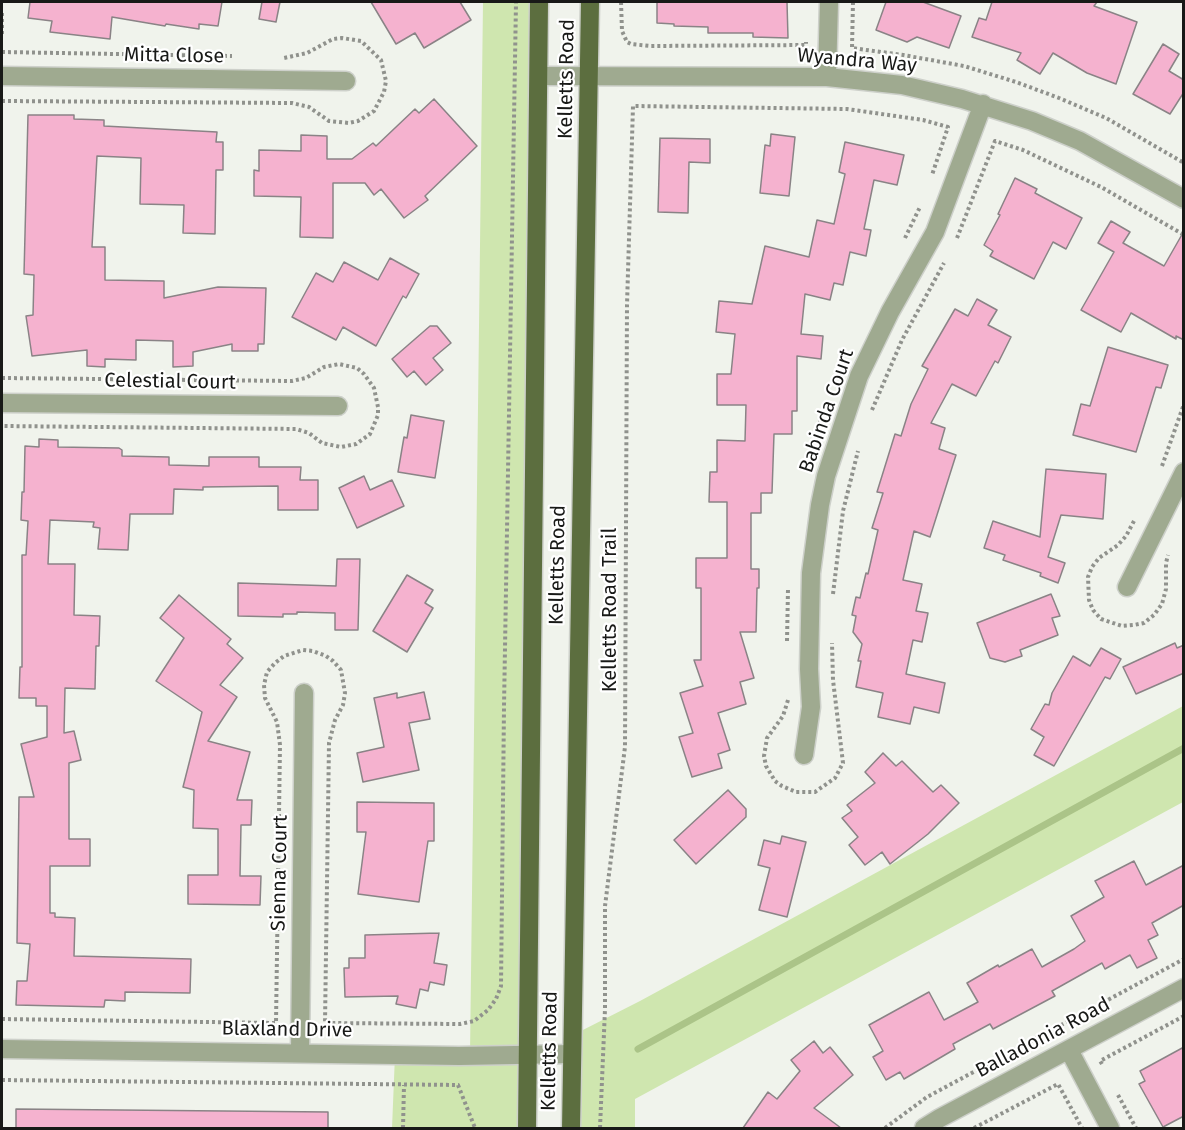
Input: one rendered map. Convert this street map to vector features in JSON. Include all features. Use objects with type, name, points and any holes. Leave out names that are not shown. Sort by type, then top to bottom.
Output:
[{"type":"main road","name":"Kelletts Road","points":[[527,1128],[526,1055],[540,2]]},
{"type":"main road","name":"Kelletts Road","points":[[571,1128],[590,2]]},
{"type":"street","points":[[827,77],[829,2]]},
{"type":"street","name":"Mitta Close","points":[[2,76],[346,81]]},
{"type":"street","name":"Wyandra Way","points":[[538,76],[827,77],[902,85],[983,104],[1032,121],[1080,141],[1184,199]]},
{"type":"street","name":"Babinda Court","points":[[804,755],[811,707],[809,658],[811,573],[826,476],[859,376],[890,312],[934,232],[983,104]]},
{"type":"street","name":"Celestial Court","points":[[2,402],[338,406]]},
{"type":"street","points":[[1127,587],[1184,472]]},
{"type":"street","name":"Sienna Court","points":[[300,1053],[304,693]]},
{"type":"street","name":"Balladonia Road","points":[[924,1128],[1184,988]]},
{"type":"street","name":"Blaxland Drive","points":[[2,1049],[572,1054]]},
{"type":"street","points":[[1069,1050],[1110,1128]]},
{"type":"path","points":[[325,1023],[460,1024],[474,1021],[488,1010],[501,986],[516,2]]},
{"type":"path","points":[[621,2],[622,31],[627,42],[636,46],[806,45]]},
{"type":"path","points":[[853,2],[852,48],[964,66],[1016,82],[1106,118],[1184,163]]},
{"type":"path","points":[[2,13],[2,36]]},
{"type":"path","name":"Kelletts Road Trail","points":[[600,1128],[605,1009],[605,906],[625,747],[627,305],[633,106],[847,109],[890,114],[948,127],[931,179]]},
{"type":"path","points":[[954,243],[995,141],[1023,150],[1092,182],[1184,235]]},
{"type":"path","points":[[904,240],[924,198]]},
{"type":"path","points":[[871,411],[902,340],[944,262]]},
{"type":"path","points":[[814,442],[823,412]]},
{"type":"path","points":[[833,599],[836,557],[843,512],[860,443]]},
{"type":"path","points":[[787,647],[789,579]]},
{"type":"path","points":[[789,693],[788,705],[783,716],[767,738],[764,756],[766,766],[775,781],[788,790],[815,792],[835,778],[843,763],[833,680],[832,640]]},
{"type":"path","points":[[885,1128],[927,1097],[1184,959]]},
{"type":"path","points":[[1100,1061],[1184,1016]]},
{"type":"path","points":[[2,1019],[276,1023]]},
{"type":"path","points":[[2,1080],[459,1085],[474,1128]]},
{"type":"path","points":[[974,1128],[1058,1084],[1082,1128]]},
{"type":"path","points":[[403,1128],[404,1085]]},
{"type":"green space","points":[[483,2],[539,2],[527,1128],[392,1128],[395,1055],[470,1055]]},
{"type":"green space","points":[[1183,706],[1183,802],[635,1099],[635,1128],[571,1128],[573,1035],[640,1001]]},
{"type":"building","points":[[30,2],[222,2],[218,26],[199,24],[199,29],[112,17],[110,39],[50,32],[52,21],[28,18]]},
{"type":"building","points":[[262,2],[280,2],[276,22],[259,19]]},
{"type":"building","points":[[371,2],[460,2],[471,20],[424,48],[415,33],[396,44]]},
{"type":"building","points":[[657,2],[787,2],[788,38],[753,37],[753,33],[708,33],[708,27],[657,23]]},
{"type":"building","points":[[886,2],[923,2],[961,16],[949,48],[917,37],[907,42],[876,30]]},
{"type":"building","points":[[992,2],[1097,2],[1094,6],[1137,22],[1116,84],[1087,73],[1053,53],[1040,74],[1017,60],[1021,53],[972,37],[979,18],[986,20]]},
{"type":"building","points":[[1163,44],[1179,54],[1169,71],[1184,80],[1184,92],[1170,114],[1133,94]]},
{"type":"building","points":[[434,99],[477,146],[425,196],[428,200],[404,218],[381,189],[374,195],[365,183],[333,183],[333,238],[300,237],[301,197],[254,196],[254,170],[259,171],[259,150],[301,151],[301,135],[327,136],[327,159],[352,159],[373,143],[376,146],[415,109],[419,113]]},
{"type":"building","points":[[28,115],[74,115],[74,119],[104,120],[104,126],[217,132],[216,142],[223,142],[223,170],[216,170],[215,234],[183,233],[184,205],[140,204],[141,158],[97,156],[92,247],[105,247],[105,280],[164,281],[164,298],[218,287],[266,288],[264,344],[258,344],[258,351],[232,351],[232,344],[193,352],[193,366],[173,367],[173,341],[136,340],[136,360],[105,359],[105,367],[87,366],[87,350],[32,356],[26,316],[33,315],[34,275],[24,274]]},
{"type":"building","points":[[771,134],[795,137],[789,196],[760,193],[765,145],[770,146]]},
{"type":"building","points":[[660,138],[710,139],[710,163],[689,162],[688,213],[658,212]]},
{"type":"building","points":[[845,142],[904,155],[897,185],[874,180],[864,229],[871,230],[866,256],[850,252],[843,285],[834,283],[830,300],[805,294],[801,334],[823,336],[821,359],[797,356],[797,411],[792,411],[792,434],[774,434],[772,493],[761,493],[761,513],[751,513],[751,569],[759,569],[756,632],[740,632],[754,678],[740,682],[746,704],[718,713],[730,750],[718,754],[722,768],[692,777],[679,737],[693,733],[680,693],[703,686],[694,660],[701,660],[701,588],[696,588],[696,558],[727,558],[727,502],[709,502],[710,472],[717,472],[717,440],[745,441],[746,405],[717,405],[717,374],[731,374],[735,334],[716,332],[719,301],[752,304],[765,246],[809,257],[817,220],[834,224],[845,174],[839,172]]},
{"type":"building","points":[[1015,178],[1037,189],[1035,193],[1082,218],[1066,249],[1053,242],[1034,279],[990,256],[993,251],[984,245],[1000,215],[998,214]]},
{"type":"building","points":[[1111,221],[1130,232],[1123,243],[1164,266],[1184,231],[1184,340],[1176,336],[1176,339],[1131,313],[1121,332],[1081,310],[1114,252],[1098,243]]},
{"type":"building","points":[[390,258],[419,274],[406,298],[403,296],[376,346],[343,327],[336,340],[292,317],[316,273],[333,282],[344,262],[378,280]]},
{"type":"building","points":[[977,299],[997,310],[988,325],[1011,337],[998,363],[995,361],[976,396],[952,384],[931,423],[945,428],[939,449],[956,455],[930,537],[914,531],[903,580],[922,584],[916,611],[928,613],[922,642],[913,640],[906,674],[945,683],[939,713],[914,707],[910,724],[878,717],[883,693],[856,687],[862,644],[853,632],[856,616],[852,615],[856,597],[860,598],[866,573],[868,574],[878,530],[872,528],[883,493],[877,492],[895,434],[901,436],[911,404],[928,369],[922,366],[955,309],[968,316]]},
{"type":"building","points":[[430,326],[437,326],[451,343],[433,358],[443,370],[426,385],[414,371],[407,377],[392,359]]},
{"type":"building","points":[[1108,347],[1168,365],[1161,388],[1156,387],[1136,452],[1073,435],[1081,404],[1090,406]]},
{"type":"building","points":[[411,415],[444,421],[435,478],[398,472],[404,437],[407,438]]},
{"type":"building","points":[[39,439],[58,440],[58,447],[119,448],[122,450],[122,456],[169,457],[169,465],[209,466],[209,457],[259,457],[259,467],[301,467],[300,480],[318,480],[318,510],[278,510],[278,486],[203,487],[203,490],[174,489],[173,514],[130,514],[128,550],[98,549],[100,528],[93,527],[94,522],[50,520],[48,564],[75,564],[74,615],[100,616],[99,646],[96,646],[95,689],[65,688],[64,733],[74,731],[81,760],[69,763],[69,839],[90,839],[90,866],[50,866],[50,913],[55,913],[55,917],[75,918],[74,956],[191,959],[190,993],[125,992],[125,1001],[105,1000],[104,1007],[16,1005],[17,981],[27,981],[30,944],[17,943],[19,797],[34,797],[21,744],[47,737],[47,706],[36,706],[36,698],[19,698],[20,667],[22,667],[22,555],[26,555],[28,521],[21,520],[25,446],[39,447]]},
{"type":"building","points":[[1046,469],[1106,474],[1103,519],[1061,515],[1048,557],[1065,563],[1058,583],[1040,576],[1041,573],[1003,560],[1005,555],[984,548],[993,521],[1040,537]]},
{"type":"building","points":[[364,476],[370,490],[392,480],[404,506],[357,528],[339,488]]},
{"type":"building","points":[[337,559],[360,559],[358,630],[335,630],[335,613],[297,612],[297,614],[283,614],[283,617],[238,616],[238,583],[336,586]]},
{"type":"building","points":[[407,575],[433,590],[425,603],[433,608],[407,652],[373,631]]},
{"type":"building","points":[[1051,594],[1060,616],[1052,618],[1058,635],[1020,650],[1022,656],[1005,662],[990,658],[977,623]]},
{"type":"building","points":[[179,595],[231,639],[227,644],[243,658],[220,685],[237,697],[208,741],[250,752],[237,800],[252,800],[251,825],[241,825],[240,876],[261,876],[260,905],[188,904],[188,875],[218,875],[218,829],[193,828],[194,790],[183,787],[202,712],[156,681],[184,638],[160,618]]},
{"type":"building","points":[[1175,643],[1177,648],[1184,645],[1184,673],[1136,694],[1123,667]]},
{"type":"building","points":[[1101,648],[1121,659],[1110,679],[1105,677],[1054,766],[1034,755],[1044,737],[1031,729],[1045,704],[1049,705],[1052,693],[1073,656],[1090,666]]},
{"type":"building","points":[[424,692],[430,719],[409,723],[419,770],[363,782],[357,753],[384,747],[374,698],[397,693],[397,698]]},
{"type":"building","points":[[883,753],[896,766],[902,761],[933,792],[941,785],[959,803],[928,834],[890,864],[882,852],[865,865],[849,845],[858,837],[842,818],[852,811],[847,805],[875,783],[865,772]]},
{"type":"building","points":[[728,790],[746,809],[746,817],[696,864],[674,840]]},
{"type":"building","points":[[357,802],[434,803],[434,841],[428,841],[419,902],[358,894],[366,832],[357,832]]},
{"type":"building","points":[[782,836],[806,842],[787,917],[759,910],[770,868],[758,865],[764,840],[780,844]]},
{"type":"building","points":[[1134,861],[1146,885],[1184,865],[1184,905],[1152,923],[1158,935],[1148,940],[1157,958],[1137,968],[1130,955],[1105,969],[1102,963],[1052,991],[1055,996],[993,1029],[990,1024],[953,1044],[955,1049],[904,1079],[900,1072],[886,1080],[873,1057],[883,1051],[869,1025],[929,992],[944,1020],[978,1002],[967,983],[998,965],[999,967],[1032,949],[1042,967],[1074,949],[1085,941],[1071,916],[1104,897],[1095,881]]},
{"type":"building","points":[[439,933],[434,963],[447,965],[444,985],[430,982],[428,991],[420,989],[416,1008],[396,1004],[398,996],[345,997],[344,968],[349,968],[349,958],[365,958],[365,935]]},
{"type":"building","points":[[814,1041],[823,1053],[830,1047],[853,1075],[814,1108],[841,1128],[743,1128],[768,1092],[777,1099],[800,1071],[791,1060]]},
{"type":"building","points":[[1184,1047],[1184,1116],[1163,1127],[1139,1084],[1145,1081],[1140,1071]]},
{"type":"building","points":[[16,1109],[328,1112],[328,1128],[16,1128]]},
{"type":"waterway","points":[[638,1049],[1184,748]]}]
